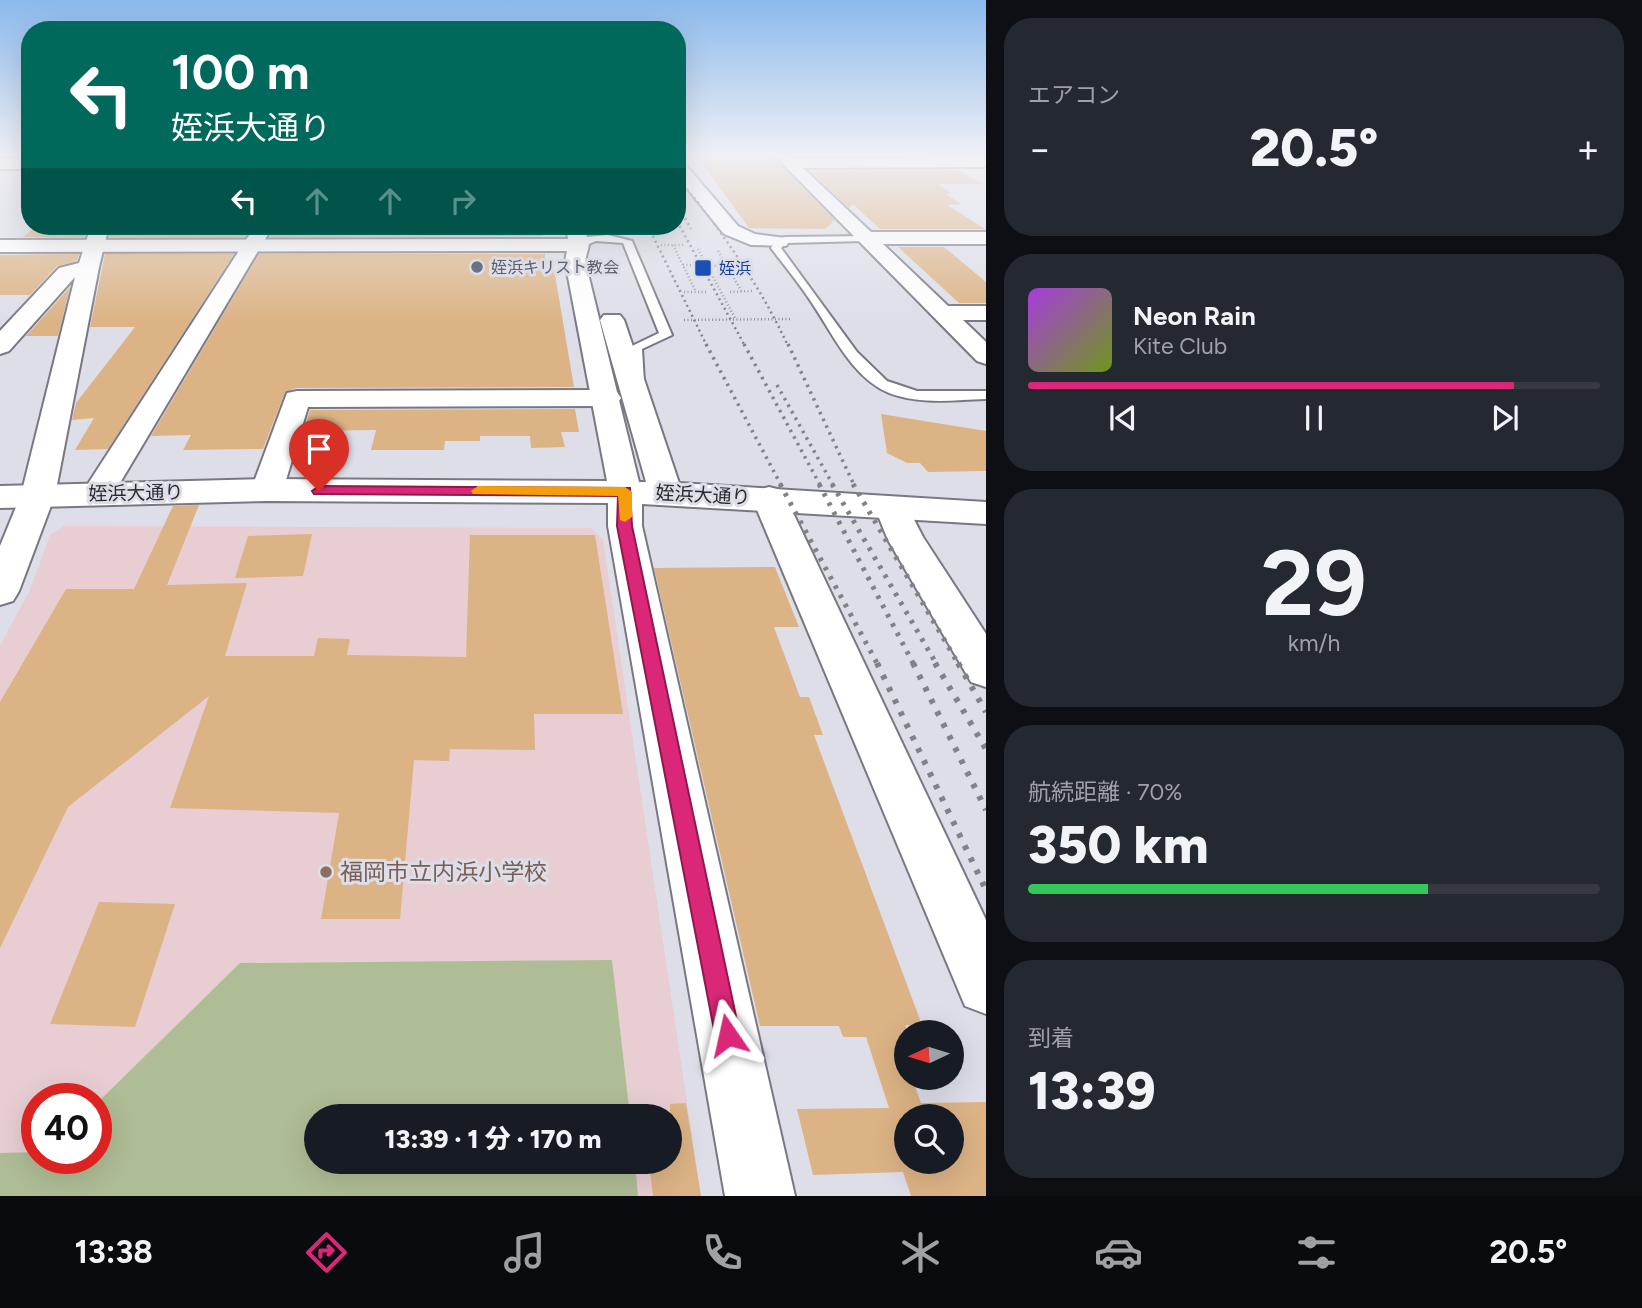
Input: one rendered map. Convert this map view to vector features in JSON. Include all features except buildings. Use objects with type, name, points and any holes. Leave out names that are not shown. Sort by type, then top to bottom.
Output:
[{"type":"street","points":[[714,210],[731,230],[751,239],[779,242]]},
{"type":"street","points":[[836,210],[986,356]]},
{"type":"street","points":[[0,246],[94,246],[258,236],[577,236]]},
{"type":"street","points":[[97,493],[258,236]]},
{"type":"street","points":[[577,236],[575,261],[607,398],[646,492]]},
{"type":"street","points":[[577,236],[593,261],[637,398],[646,492],[625,526],[760,1196]]},
{"type":"street","points":[[865,238],[986,238]]},
{"type":"street","points":[[0,346],[94,246]]},
{"type":"street","points":[[0,591],[37,495],[94,246]]},
{"type":"street","points":[[940,313],[986,313]]},
{"type":"street","points":[[267,491],[297,399],[607,398]]},
{"type":"street","name":"姪浜大通り","points":[[0,497],[267,491],[646,492],[986,513]]},
{"type":"street","points":[[769,498],[986,985]]},
{"type":"street","points":[[892,508],[906,540],[986,670]]},
{"type":"lane","points":[[577,236],[615,237],[627,241],[666,335],[636,346],[637,398]]},
{"type":"lane","points":[[865,238],[795,239],[779,242],[776,247],[831,326],[880,384],[913,395],[986,395]]},
{"type":"path","points":[[661,245],[683,245]]},
{"type":"path","points":[[673,245],[696,292]]},
{"type":"path","points":[[698,249],[736,320]]},
{"type":"path","points":[[683,265],[727,266],[742,292]]},
{"type":"path","points":[[730,292],[752,291]]},
{"type":"path","points":[[684,292],[706,292]]},
{"type":"path","points":[[676,320],[791,319]]},
{"type":"shaded area","name":"福岡市立内浜小学校","points":[[64,526],[591,528],[603,540],[701,1196],[0,1196],[0,645],[29,592],[50,535]]},
{"type":"green space","points":[[612,960],[629,1104],[304,1104],[304,1174],[636,1174],[638,1196],[0,1196],[0,1153],[21,1152],[21,1174],[112,1174],[112,1088],[240,963]]},
{"type":"railway","points":[[704,210],[765,301],[788,346]]},
{"type":"railway","points":[[686,220],[691,229]]},
{"type":"railway","points":[[652,235],[706,344]]},
{"type":"railway","points":[[685,235],[745,346]]},
{"type":"railway","points":[[706,344],[781,485]]},
{"type":"railway","points":[[744,344],[820,485]]},
{"type":"railway","points":[[788,344],[854,485]]},
{"type":"railway","points":[[777,385],[833,485]]},
{"type":"railway","points":[[780,484],[878,664]]},
{"type":"railway","points":[[819,484],[914,665]]},
{"type":"railway","points":[[832,484],[937,665]]},
{"type":"railway","points":[[853,484],[959,665]]},
{"type":"railway","points":[[935,663],[986,749]]},
{"type":"railway","points":[[958,663],[986,712]]},
{"type":"railway","points":[[878,664],[986,890]]},
{"type":"railway","points":[[914,665],[986,810]]},
{"type":"slow traffic","points":[[478,491],[625,492],[625,517]]},
{"type":"place","name":"姪浜キリスト教会","points":[[477,267]]},
{"type":"place","name":"姪浜","points":[[703,268]]},
{"type":"place","name":"福岡市立内浜小学校","points":[[326,872]]},
{"type":"route","points":[[319,491],[625,492],[625,526],[728,1035]]}]
